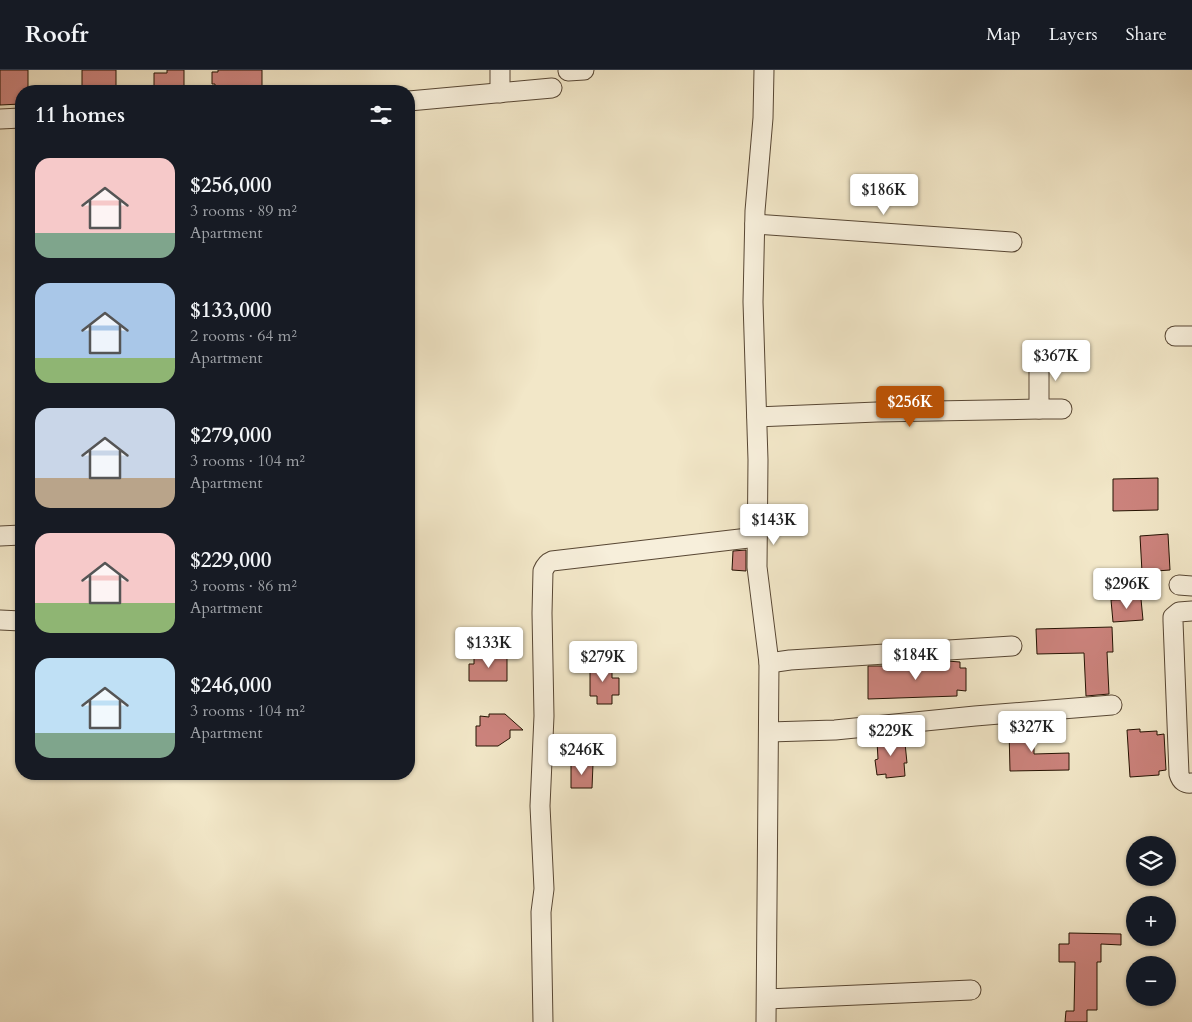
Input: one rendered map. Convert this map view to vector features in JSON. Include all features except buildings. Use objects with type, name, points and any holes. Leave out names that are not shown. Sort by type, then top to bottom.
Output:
[{"type":"street","points":[[500,70],[500,93]]},
{"type":"street","points":[[764,70],[763,118],[755,211],[752,302],[758,460],[757,567],[769,662],[766,1022]]},
{"type":"street","points":[[415,100],[552,88]]},
{"type":"street","points":[[0,119],[15,118]]},
{"type":"street","points":[[755,224],[1012,242]]},
{"type":"street","points":[[1039,355],[1039,408]]},
{"type":"street","points":[[756,417],[877,412],[1062,409]]},
{"type":"street","points":[[0,536],[15,535]]},
{"type":"street","points":[[543,1022],[541,912],[544,889],[540,806],[544,716],[542,604],[543,571],[545,566],[552,561],[758,536]]},
{"type":"street","points":[[1192,611],[1179,612],[1173,618],[1178,774],[1185,782],[1192,783]]},
{"type":"street","points":[[0,620],[15,621]]},
{"type":"street","points":[[769,662],[1012,646]]},
{"type":"street","points":[[769,732],[835,730],[1112,705]]},
{"type":"street","points":[[767,999],[970,990]]}]
